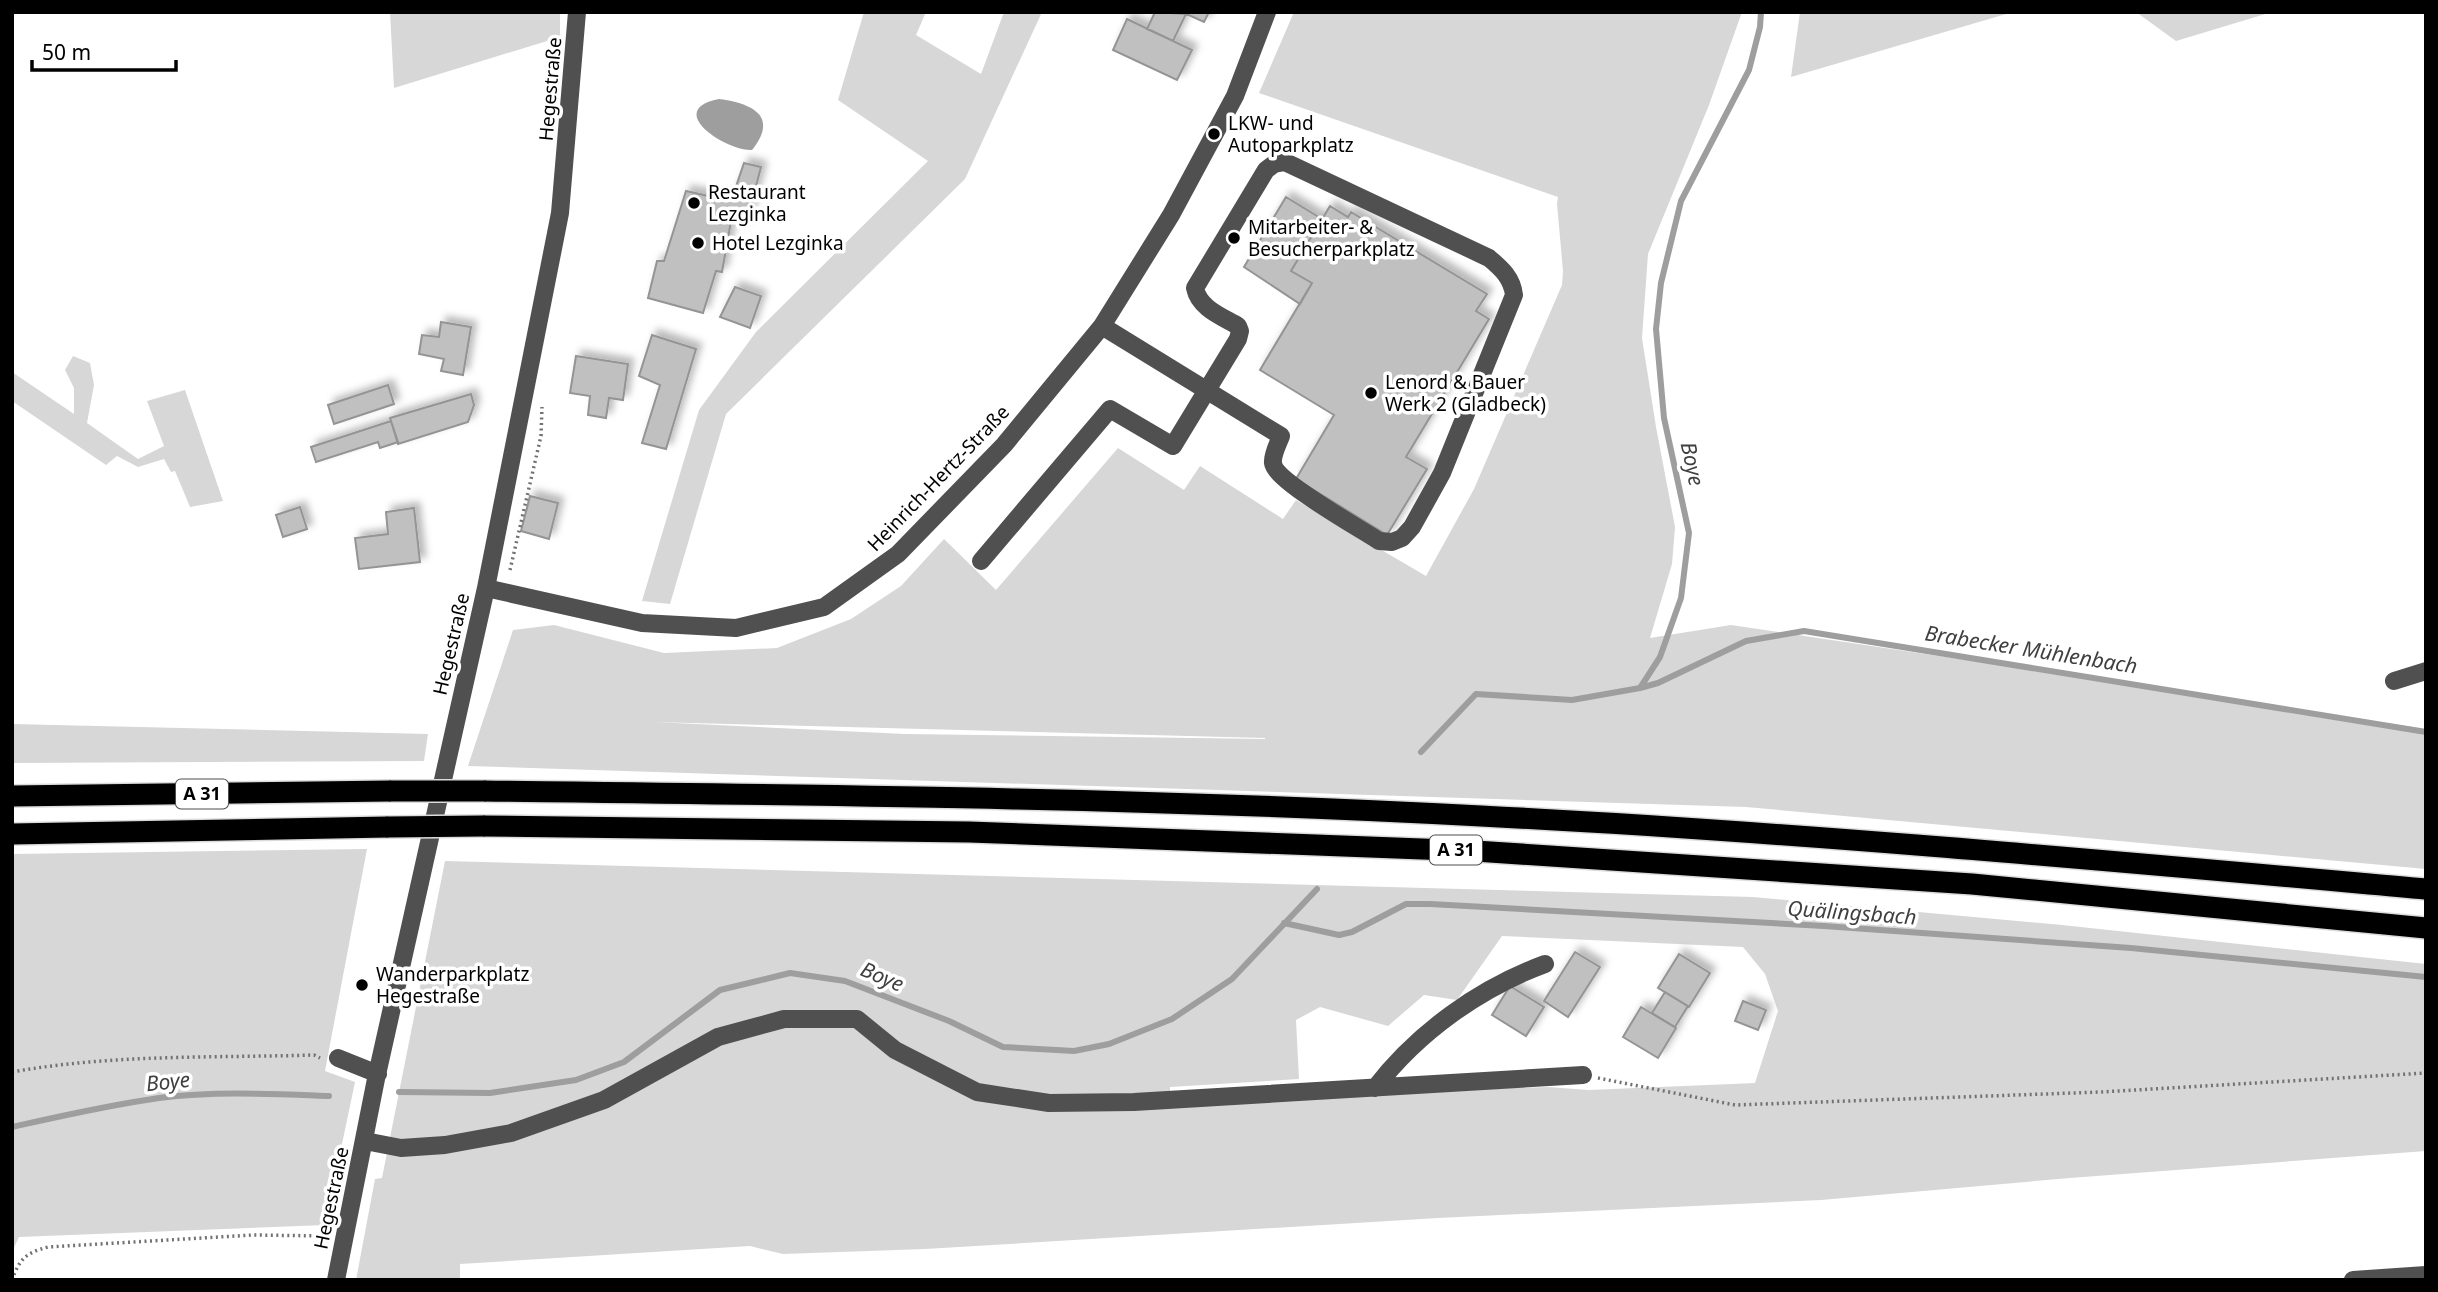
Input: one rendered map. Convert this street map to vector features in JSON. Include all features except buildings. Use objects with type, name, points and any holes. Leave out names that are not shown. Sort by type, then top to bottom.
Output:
[{"type":"highway","name":"A 31","points":[[12,796],[484,791],[971,797],[1480,816],[1971,848],[2426,890]]},
{"type":"highway","name":"A 31","points":[[12,834],[483,826],[969,832],[1475,851],[1972,884],[2426,928]]},
{"type":"street","name":"Hegestraße","points":[[336,1280],[378,1074],[485,588],[560,213],[577,12]]},
{"type":"street","name":"Heinrich-Hertz-Straße","points":[[485,588],[642,623],[736,628],[824,607],[898,554],[1004,445],[1102,326],[1171,215],[1234,96],[1267,12]]},
{"type":"street","points":[[981,561],[1110,409],[1173,446],[1208,391],[1240,331],[1238,326],[1202,304],[1195,288],[1266,170],[1274,163],[1285,162],[1489,258],[1502,268],[1513,284],[1514,295],[1442,473],[1412,527],[1392,542],[1379,541],[1289,483],[1275,470],[1272,460],[1281,436],[1208,391],[1102,326]]},
{"type":"street","points":[[2394,681],[2426,671]]},
{"type":"street","points":[[1375,1088],[1431,1029],[1507,979],[1545,964]]},
{"type":"street","points":[[365,1141],[401,1148],[445,1145],[511,1133],[604,1100],[718,1037],[784,1019],[857,1019],[895,1050],[977,1091],[1049,1103],[1134,1102],[1583,1075]]},
{"type":"street","points":[[332,1059],[378,1074]]},
{"type":"street","points":[[2353,1280],[2426,1275]]},
{"type":"path","points":[[12,1072],[111,1060],[189,1056],[314,1055],[332,1059]]},
{"type":"path","points":[[1583,1075],[1735,1105],[2101,1092],[2426,1073]]},
{"type":"path","points":[[12,1280],[17,1267],[29,1252],[48,1247],[253,1235],[344,1237]]},
{"type":"shaded area","points":[[390,12],[560,12],[560,37],[394,88]]},
{"type":"shaded area","points":[[864,12],[926,12],[916,35],[981,74],[1004,12],[1042,12],[965,179],[726,414],[670,604],[642,601],[699,410],[756,332],[928,161],[838,100]]},
{"type":"shaded area","points":[[1294,12],[1742,12],[1709,105],[1648,254],[1642,338],[1675,527],[1672,564],[1650,638],[1731,625],[2426,729],[2426,869],[1746,807],[468,766],[513,630],[554,625],[664,653],[777,648],[851,619],[901,586],[944,539],[996,590],[1118,448],[1184,490],[1200,466],[1283,519],[1296,500],[1426,576],[1474,489],[1562,285],[1558,197],[1259,93]],"holes":[[[654,722],[1265,738],[905,734]]]},
{"type":"shaded area","points":[[1800,12],[2013,12],[1791,77]]},
{"type":"shaded area","points":[[2136,12],[2272,12],[2176,41]]},
{"type":"shaded area","points":[[719,99],[741,104],[758,113],[763,128],[752,150],[741,149],[715,137],[698,120],[697,112],[703,104]]},
{"type":"shaded area","points":[[73,356],[90,363],[94,385],[87,423],[138,459],[164,446],[147,401],[185,390],[223,501],[190,507],[175,471],[171,472],[164,459],[138,467],[117,456],[106,465],[12,401],[12,372],[74,414],[74,388],[65,370]]},
{"type":"shaded area","points":[[12,724],[428,734],[424,761],[12,763]]},
{"type":"shaded area","points":[[367,849],[325,1071],[355,1082],[325,1225],[19,1237],[12,1252],[12,854]]},
{"type":"shaded area","points":[[445,861],[1753,897],[2062,925],[2426,964],[2426,1151],[1821,1200],[1438,1218],[925,1249],[783,1254],[750,1246],[460,1264],[460,1280],[356,1280],[375,1179],[382,1178]],"holes":[[[1502,936],[1743,947],[1765,974],[1778,1011],[1755,1083],[1589,1090],[1548,1087],[1475,1089],[1170,1107],[1170,1087],[1299,1079],[1296,1020],[1320,1007],[1388,1026],[1424,995],[1457,1000]]]},
{"type":"waterway","name":"Boye","points":[[1421,752],[1476,694],[1572,700],[1640,688],[1660,657],[1681,598],[1689,533],[1664,418],[1656,329],[1661,283],[1681,201],[1749,70],[1761,12]]},
{"type":"waterway","name":"Brabecker Mühlenbach","points":[[1640,688],[1658,683],[1746,641],[1804,631],[2426,732]]},
{"type":"waterway","name":"Boye","points":[[399,1092],[490,1093],[576,1080],[624,1062],[720,990],[790,973],[845,981],[949,1021],[1003,1047],[1074,1051],[1109,1044],[1172,1019],[1232,979],[1317,889]]},
{"type":"waterway","name":"Quälingsbach","points":[[1284,923],[1339,935],[1352,932],[1406,904],[1430,904],[1824,926],[2131,948],[2426,977]]},
{"type":"waterway","name":"Boye","points":[[12,1127],[159,1098],[201,1094],[329,1096]]},
{"type":"place","name":"LKW- und Autoparkplatz","points":[[1214,134]]},
{"type":"place","name":"Restaurant Lezginka","points":[[694,203]]},
{"type":"place","name":"Mitarbeiter- & Besucherparkplatz","points":[[1234,238]]},
{"type":"place","name":"Hotel Lezginka","points":[[698,243]]},
{"type":"place","name":"Lenord & Bauer Werk 2 (Gladbeck)","points":[[1371,393]]},
{"type":"place","name":"Wanderparkplatz Hegestraße","points":[[362,985]]}]
